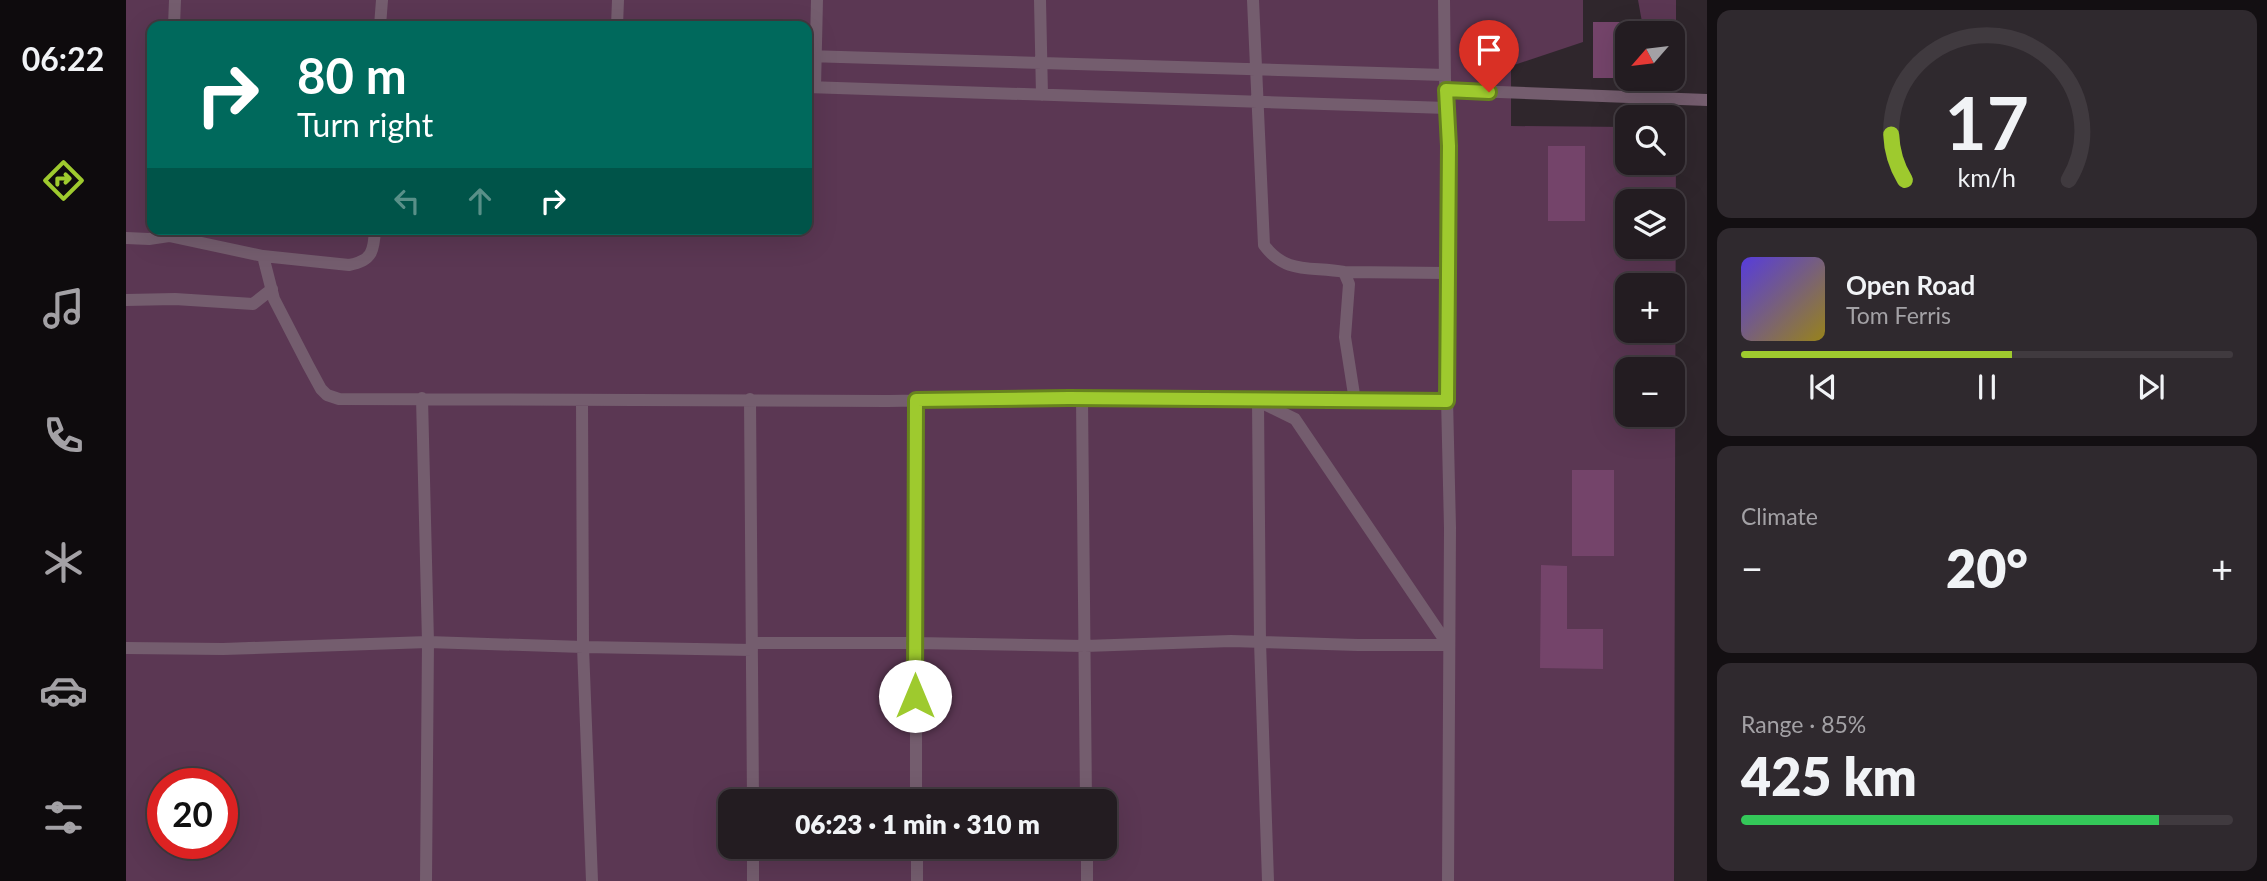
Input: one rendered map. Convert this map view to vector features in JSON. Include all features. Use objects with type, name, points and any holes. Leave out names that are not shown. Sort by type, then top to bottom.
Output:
[{"type":"lane","points":[[174,21],[175,0]]},
{"type":"lane","points":[[380,21],[382,0]]},
{"type":"lane","points":[[617,21],[618,0]]},
{"type":"lane","points":[[812,47],[817,0]]},
{"type":"lane","points":[[1040,0],[1042,95]]},
{"type":"lane","points":[[1253,0],[1264,246],[1273,258],[1287,267],[1344,272],[1447,274]]},
{"type":"lane","points":[[1444,0],[1449,146],[1448,881]]},
{"type":"lane","points":[[812,56],[1445,75]]},
{"type":"lane","points":[[812,87],[1447,108]]},
{"type":"lane","points":[[1446,90],[1707,100]]},
{"type":"lane","points":[[126,238],[149,239],[162,235]]},
{"type":"lane","points":[[177,235],[263,256],[349,265],[362,263],[374,246],[375,235]]},
{"type":"lane","points":[[263,256],[272,289],[307,365],[327,395],[339,400],[1447,401]]},
{"type":"lane","points":[[1344,272],[1349,284],[1345,337],[1355,401]]},
{"type":"lane","points":[[126,300],[175,299],[253,304],[272,289]]},
{"type":"lane","points":[[422,398],[428,642],[426,881]]},
{"type":"lane","points":[[750,399],[753,789]]},
{"type":"lane","points":[[1082,399],[1086,789]]},
{"type":"lane","points":[[582,400],[583,648],[593,881]]},
{"type":"lane","points":[[916,400],[916,789]]},
{"type":"lane","points":[[1258,401],[1260,642],[1268,881]]},
{"type":"lane","points":[[1258,401],[1295,419],[1448,645]]},
{"type":"lane","points":[[126,648],[223,649],[428,642],[583,648],[915,643],[1085,646],[1231,641],[1448,645]]},
{"type":"lane","points":[[753,859],[753,881]]},
{"type":"lane","points":[[917,859],[917,881]]},
{"type":"lane","points":[[1087,859],[1087,881]]},
{"type":"shaded area","points":[[126,0],[1583,0],[1583,42],[1511,66],[1511,126],[1615,127],[1615,175],[1676,175],[1676,189],[1615,189],[1615,259],[1676,259],[1676,273],[1615,273],[1615,343],[1675,343],[1675,357],[1615,357],[1615,427],[1675,427],[1674,881],[126,881]]},
{"type":"shaded area","points":[[1638,0],[1676,0],[1676,21],[1642,21]]},
{"type":"building","points":[[1593,22],[1615,22],[1615,78],[1593,78]]},
{"type":"building","points":[[1548,146],[1585,146],[1585,221],[1548,221]]},
{"type":"building","points":[[1572,470],[1614,470],[1614,556],[1572,556]]},
{"type":"building","points":[[1541,565],[1567,566],[1567,629],[1603,629],[1603,669],[1540,668]]},
{"type":"route","points":[[915,696],[916,400],[1069,398],[1447,401],[1449,146],[1446,90],[1489,92]]}]
